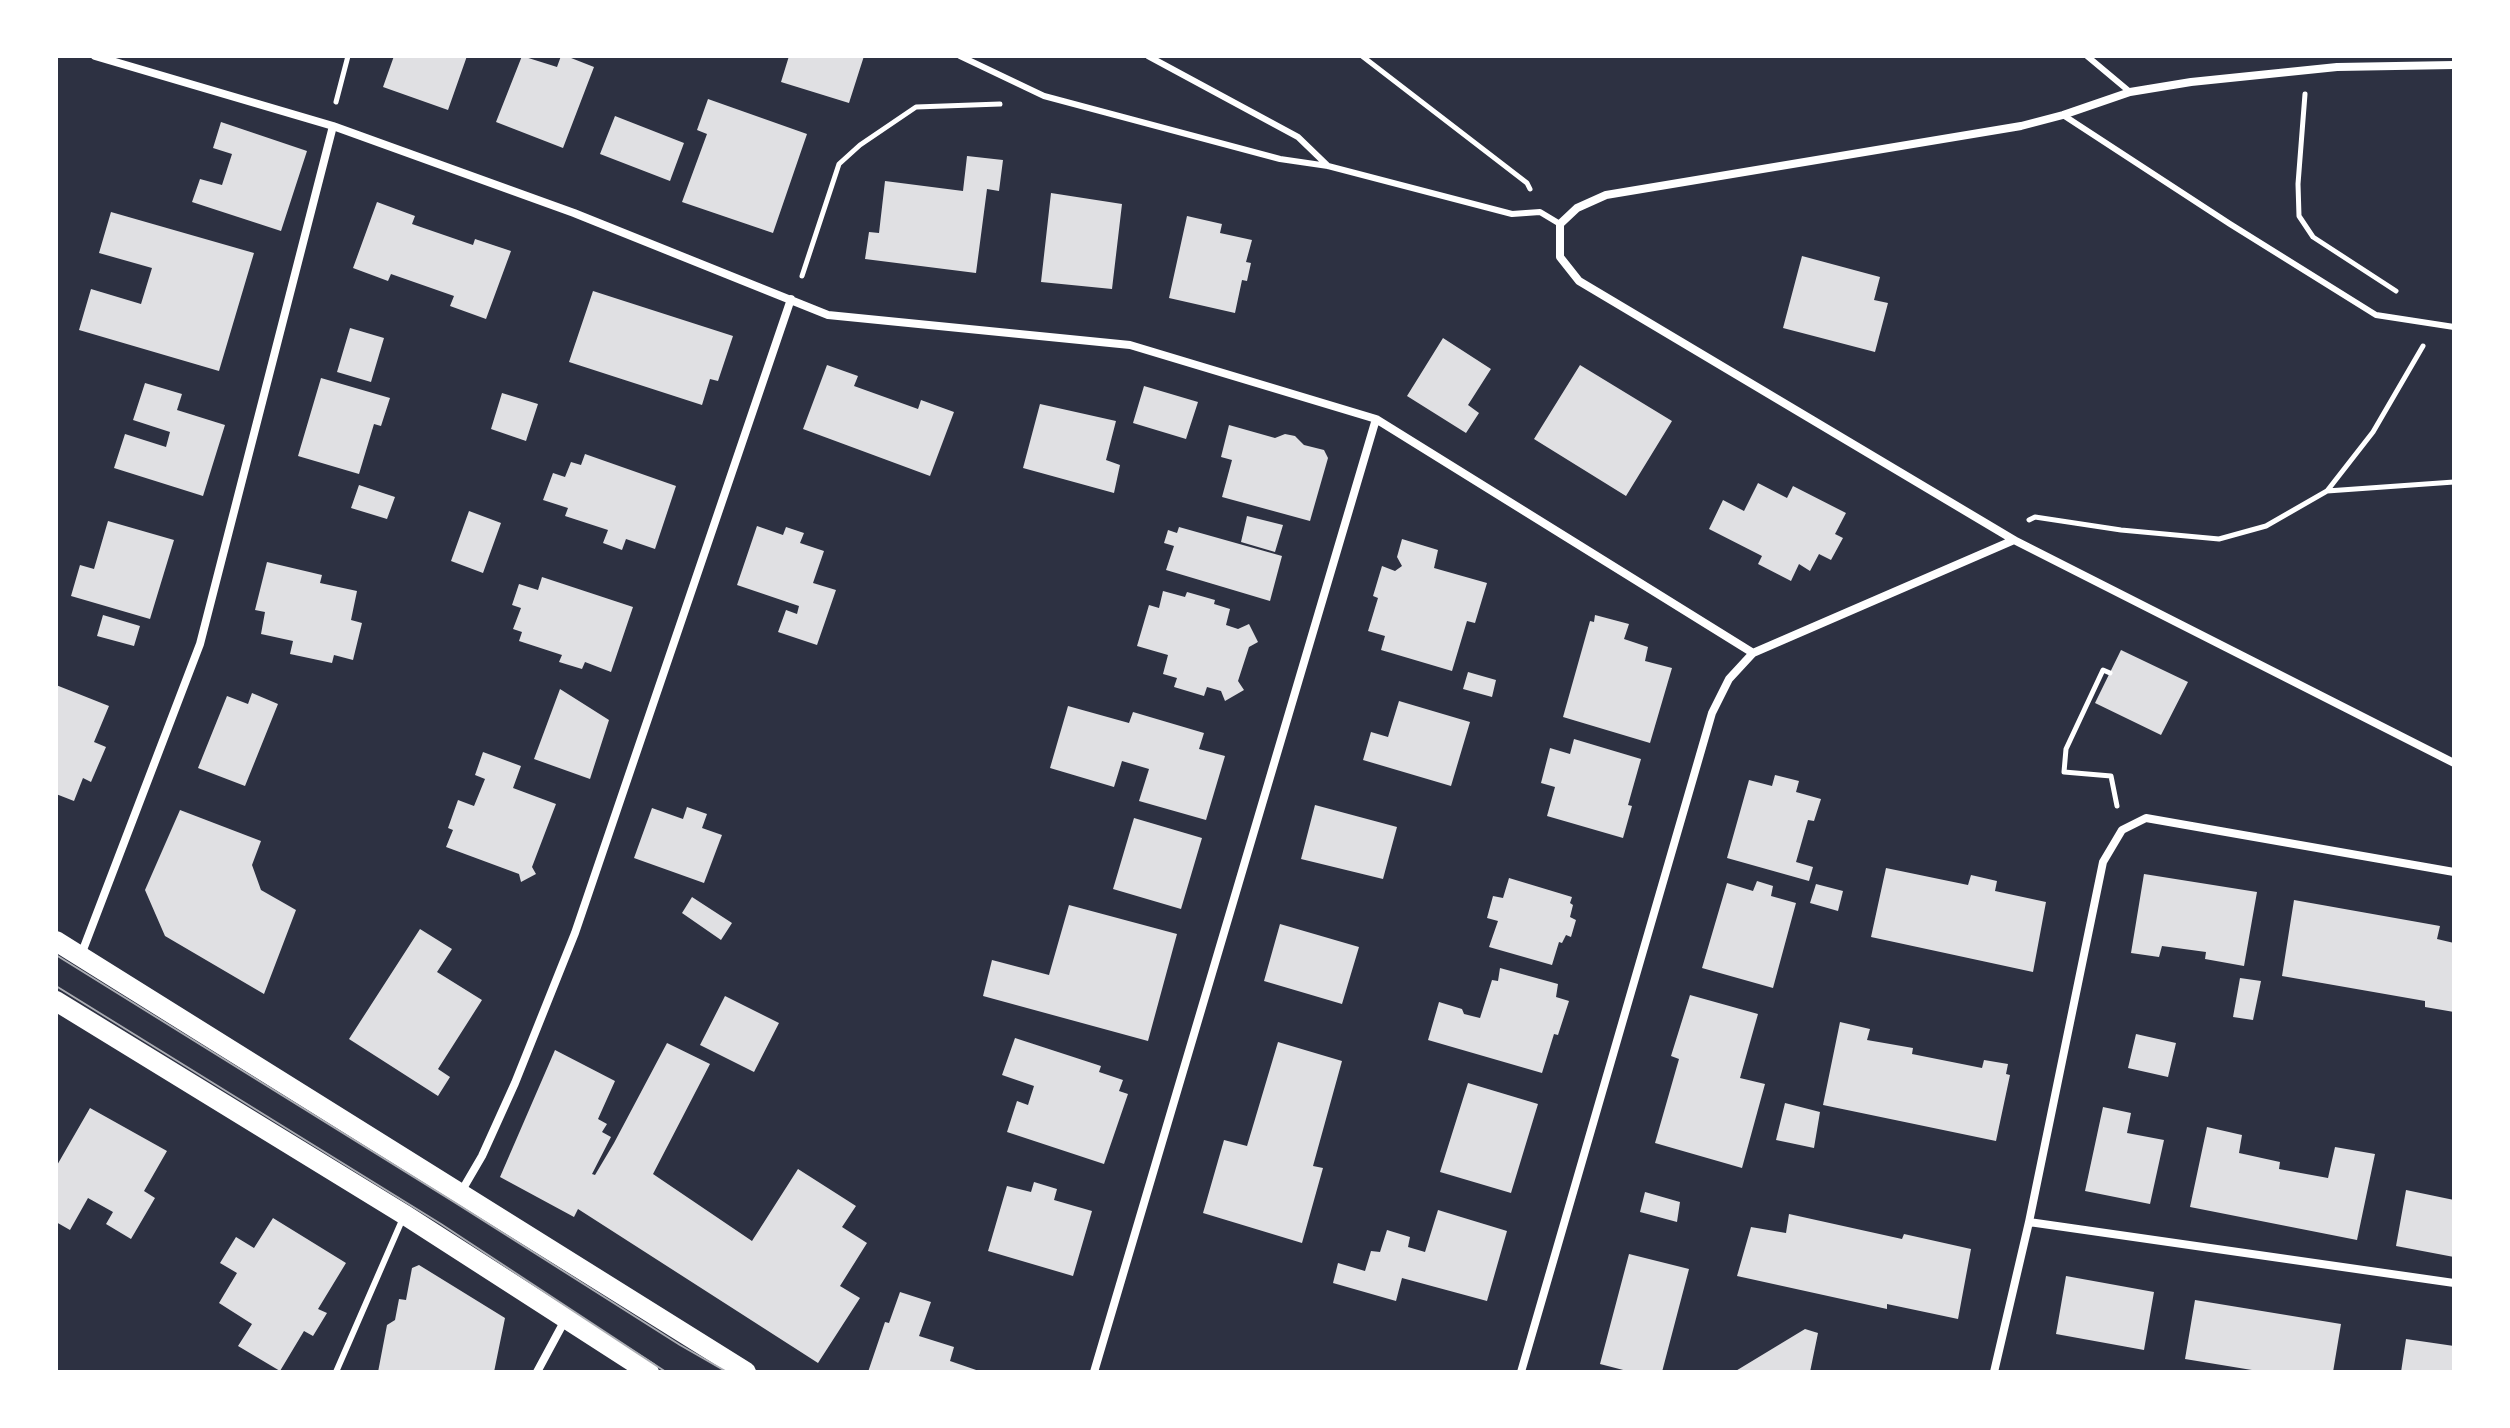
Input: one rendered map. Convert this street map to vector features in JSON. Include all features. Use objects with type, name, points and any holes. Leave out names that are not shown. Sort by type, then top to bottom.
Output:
[{"type":"main road","points":[[56,941],[746,1372]]},
{"type":"main road","points":[[56,1001],[405,1215],[649,1372]]},
{"type":"street","points":[[95,56],[333,126],[574,213],[828,315],[1130,345],[1376,419],[1753,653]]},
{"type":"street","points":[[2454,65],[2307,69],[2130,92],[2021,126],[1606,195],[1577,208],[1560,224],[1560,257],[1579,281],[2014,540],[2454,763]]},
{"type":"street","points":[[81,955],[200,644],[333,126]]},
{"type":"street","points":[[461,1192],[482,1156],[515,1083],[575,933],[791,299]]},
{"type":"street","points":[[1094,1372],[1376,419]]},
{"type":"street","points":[[1521,1372],[1712,713],[1729,679],[1753,653],[2014,540]]},
{"type":"street","points":[[1994,1372],[2029,1222],[2103,862],[2122,830],[2146,818],[2454,872]]},
{"type":"street","points":[[2029,1222],[2454,1283]]},
{"type":"street","points":[[537,1372],[567,1317]]},
{"type":"lane","points":[[960,56],[1044,96],[1280,159],[1328,166],[1512,214],[1540,212],[1560,224]]},
{"type":"lane","points":[[1148,56],[1298,137],[1328,166]]},
{"type":"lane","points":[[2087,56],[2130,92]]},
{"type":"lane","points":[[2063,115],[2204,208],[2376,315],[2454,327]]},
{"type":"lane","points":[[336,1372],[405,1215]]},
{"type":"path","points":[[333,126],[348,56]]},
{"type":"path","points":[[1362,56],[1527,183],[1540,212]]},
{"type":"path","points":[[2307,69],[2298,184],[2299,216],[2313,237],[2408,298],[2418,309],[2420,320]]},
{"type":"path","points":[[791,299],[807,264],[839,164],[860,145],[916,107],[1002,104],[1044,96]]},
{"type":"path","points":[[2014,540],[2028,520],[2035,517],[2121,530],[2219,539],[2266,526],[2327,491],[2373,432],[2423,348]]},
{"type":"path","points":[[2327,491],[2454,482]]},
{"type":"path","points":[[2110,673],[2103,670],[2072,735],[2066,749],[2064,772],[2111,776],[2122,830]]},
{"type":"building","points":[[394,56],[467,56],[448,110],[383,87]]},
{"type":"building","points":[[522,56],[557,67],[561,56],[566,56],[594,67],[563,148],[496,122]]},
{"type":"building","points":[[789,56],[864,56],[849,103],[781,82]]},
{"type":"building","points":[[708,99],[807,134],[773,233],[682,202],[707,134],[697,130]]},
{"type":"building","points":[[615,116],[684,143],[670,181],[600,154]]},
{"type":"building","points":[[221,122],[307,151],[281,231],[192,202],[200,179],[222,185],[232,154],[213,148]]},
{"type":"building","points":[[967,156],[1003,160],[999,191],[987,189],[976,273],[865,259],[869,232],[879,233],[885,181],[963,191]]},
{"type":"building","points":[[1051,193],[1122,204],[1112,289],[1041,282]]},
{"type":"building","points":[[377,202],[415,216],[412,224],[473,245],[475,239],[511,251],[486,319],[450,306],[454,296],[391,274],[388,281],[353,268]]},
{"type":"building","points":[[111,212],[254,253],[219,371],[79,330],[91,289],[141,304],[152,268],[99,253]]},
{"type":"building","points":[[1187,216],[1222,224],[1220,233],[1252,240],[1246,262],[1251,263],[1247,281],[1242,280],[1235,313],[1169,298]]},
{"type":"building","points":[[1802,256],[1880,277],[1874,300],[1888,303],[1875,352],[1783,328]]},
{"type":"building","points":[[593,291],[733,336],[718,381],[710,379],[702,405],[569,362]]},
{"type":"building","points":[[350,328],[384,338],[371,382],[337,372]]},
{"type":"building","points":[[1443,338],[1491,369],[1468,405],[1479,413],[1466,433],[1407,396]]},
{"type":"building","points":[[827,365],[858,376],[854,386],[918,409],[921,400],[954,412],[930,476],[803,429]]},
{"type":"building","points":[[1580,365],[1672,421],[1626,496],[1534,439]]},
{"type":"building","points":[[321,378],[390,398],[381,426],[374,424],[359,474],[298,456]]},
{"type":"building","points":[[145,383],[182,394],[177,410],[225,425],[203,496],[114,468],[125,434],[166,447],[170,432],[133,420]]},
{"type":"building","points":[[1144,386],[1198,402],[1186,439],[1133,423]]},
{"type":"building","points":[[502,393],[538,404],[526,441],[491,429]]},
{"type":"building","points":[[1040,404],[1116,421],[1106,460],[1120,465],[1114,493],[1023,468]]},
{"type":"building","points":[[1229,425],[1275,438],[1285,434],[1295,436],[1304,445],[1324,450],[1328,458],[1310,521],[1222,497],[1232,460],[1221,457]]},
{"type":"building","points":[[585,454],[676,486],[655,549],[626,539],[622,550],[603,543],[608,530],[565,516],[568,508],[543,500],[553,473],[565,477],[571,462],[581,465]]},
{"type":"building","points":[[1758,483],[1787,498],[1793,486],[1846,513],[1835,534],[1843,538],[1831,560],[1819,554],[1810,571],[1799,564],[1791,581],[1758,564],[1762,556],[1709,529],[1723,500],[1744,511]]},
{"type":"building","points":[[359,485],[395,497],[387,519],[351,508]]},
{"type":"building","points":[[469,511],[501,523],[483,573],[451,561]]},
{"type":"building","points":[[1247,516],[1283,525],[1275,552],[1241,542]]},
{"type":"building","points":[[108,521],[174,540],[150,619],[71,596],[80,565],[94,569]]},
{"type":"building","points":[[757,526],[783,535],[786,527],[804,533],[800,543],[824,551],[813,583],[836,590],[817,645],[778,632],[786,610],[797,614],[799,606],[737,585]]},
{"type":"building","points":[[1179,527],[1282,556],[1270,601],[1166,570],[1174,546],[1164,543],[1168,530],[1177,533]]},
{"type":"building","points":[[1402,539],[1438,550],[1434,568],[1487,583],[1475,623],[1467,621],[1452,671],[1381,650],[1385,636],[1368,631],[1378,598],[1373,596],[1382,566],[1395,571],[1402,566],[1397,557]]},
{"type":"building","points":[[267,562],[322,575],[320,583],[357,591],[351,620],[362,623],[353,660],[334,655],[332,663],[290,654],[293,641],[261,634],[265,612],[255,610]]},
{"type":"building","points":[[542,577],[633,607],[611,672],[585,662],[582,669],[559,662],[562,655],[519,641],[522,632],[513,629],[521,608],[512,605],[519,584],[538,590]]},
{"type":"building","points":[[1163,591],[1185,597],[1187,592],[1215,600],[1214,604],[1230,609],[1226,625],[1238,629],[1249,624],[1258,642],[1249,647],[1238,681],[1244,690],[1225,701],[1221,691],[1207,687],[1204,696],[1174,687],[1177,678],[1163,674],[1168,655],[1137,646],[1149,605],[1159,608]]},
{"type":"building","points":[[103,615],[140,626],[134,646],[97,636]]},
{"type":"building","points":[[1595,615],[1629,624],[1624,639],[1648,647],[1645,661],[1672,668],[1650,743],[1563,717],[1590,621],[1594,622]]},
{"type":"building","points":[[2121,650],[2188,682],[2161,735],[2095,703]]},
{"type":"building","points":[[1468,672],[1496,680],[1492,697],[1463,689]]},
{"type":"building","points":[[56,685],[109,706],[94,742],[106,747],[91,782],[83,778],[74,801],[56,794]]},
{"type":"building","points":[[560,689],[609,720],[590,779],[534,759]]},
{"type":"building","points":[[252,693],[278,704],[245,786],[198,768],[227,696],[248,704]]},
{"type":"building","points":[[1399,701],[1470,722],[1451,786],[1363,760],[1371,732],[1388,737]]},
{"type":"building","points":[[1068,706],[1129,723],[1133,712],[1204,733],[1199,749],[1225,756],[1206,820],[1139,801],[1149,769],[1122,761],[1114,787],[1050,768]]},
{"type":"building","points":[[1574,739],[1641,759],[1628,805],[1632,806],[1623,838],[1547,816],[1555,787],[1541,783],[1550,748],[1570,754]]},
{"type":"building","points":[[483,752],[521,766],[513,788],[556,804],[532,867],[536,874],[521,882],[519,874],[446,847],[453,830],[448,828],[458,800],[474,806],[485,779],[475,775]]},
{"type":"building","points":[[1775,775],[1799,781],[1796,792],[1821,799],[1814,821],[1808,820],[1796,862],[1813,867],[1809,881],[1727,858],[1749,780],[1772,786]]},
{"type":"building","points":[[1315,805],[1397,827],[1383,879],[1301,859]]},
{"type":"building","points":[[687,807],[707,814],[702,828],[722,835],[704,883],[634,858],[652,808],[683,819]]},
{"type":"building","points":[[180,810],[261,841],[252,865],[261,890],[296,910],[264,994],[165,936],[145,890]]},
{"type":"building","points":[[1134,818],[1202,838],[1181,909],[1113,889]]},
{"type":"building","points":[[1886,868],[1968,885],[1971,875],[1997,881],[1995,891],[2046,902],[2033,972],[1871,937]]},
{"type":"building","points":[[2144,874],[2257,892],[2244,966],[2205,959],[2206,952],[2162,946],[2159,957],[2131,953]]},
{"type":"building","points":[[1509,878],[1572,897],[1570,917],[1576,920],[1571,937],[1566,935],[1562,943],[1559,942],[1552,965],[1489,947],[1498,921],[1487,918],[1493,896],[1503,898]]},
{"type":"building","points":[[1757,881],[1773,886],[1771,896],[1796,903],[1773,988],[1702,968],[1727,883],[1753,891]]},
{"type":"building","points":[[1816,884],[1843,891],[1838,911],[1810,903]]},
{"type":"building","points":[[692,897],[732,923],[721,940],[682,913]]},
{"type":"building","points":[[2294,900],[2440,926],[2437,939],[2454,943],[2454,1012],[2425,1007],[2425,1001],[2282,976]]},
{"type":"building","points":[[1069,905],[1177,934],[1148,1041],[983,996],[992,960],[1049,975]]},
{"type":"building","points":[[1280,924],[1359,947],[1342,1004],[1264,981]]},
{"type":"building","points":[[420,929],[452,949],[437,972],[482,1000],[438,1069],[450,1077],[438,1096],[349,1039]]},
{"type":"building","points":[[1500,968],[1558,984],[1556,997],[1569,1001],[1558,1035],[1554,1034],[1542,1073],[1428,1040],[1439,1002],[1480,1018],[1492,980],[1498,981]]},
{"type":"building","points":[[2240,978],[2261,981],[2253,1020],[2233,1017]]},
{"type":"building","points":[[1690,995],[1758,1014],[1740,1078],[1765,1084],[1742,1168],[1655,1143],[1679,1059],[1671,1056]]},
{"type":"building","points":[[725,996],[779,1023],[754,1072],[700,1045]]},
{"type":"building","points":[[1840,1022],[1870,1029],[1867,1040],[1913,1048],[1912,1054],[1982,1068],[1984,1060],[2008,1064],[2006,1074],[2010,1075],[1996,1141],[1823,1105]]},
{"type":"building","points":[[2136,1034],[2176,1043],[2168,1077],[2128,1068]]},
{"type":"building","points":[[1015,1038],[1101,1066],[1099,1072],[1123,1080],[1119,1091],[1128,1094],[1104,1164],[1007,1132],[1017,1101],[1028,1105],[1034,1086],[1002,1075]]},
{"type":"building","points":[[1278,1042],[1342,1061],[1313,1166],[1323,1168],[1302,1243],[1203,1213],[1224,1140],[1247,1146]]},
{"type":"building","points":[[667,1043],[710,1064],[653,1174],[752,1241],[798,1169],[856,1206],[842,1227],[867,1243],[840,1286],[860,1298],[818,1363],[578,1209],[574,1217],[500,1177],[555,1050],[615,1081],[598,1119],[607,1124],[602,1132],[611,1137],[592,1174],[595,1175]]},
{"type":"building","points":[[1468,1083],[1538,1104],[1511,1193],[1440,1172]]},
{"type":"building","points":[[1785,1103],[1820,1112],[1814,1148],[1776,1140]]},
{"type":"building","points":[[2103,1107],[2131,1113],[2127,1133],[2164,1140],[2150,1204],[2085,1191]]},
{"type":"building","points":[[90,1108],[167,1151],[144,1191],[155,1198],[131,1239],[106,1224],[113,1212],[88,1198],[70,1230],[56,1222],[56,1167]]},
{"type":"building","points":[[2207,1127],[2242,1135],[2239,1153],[2280,1162],[2279,1169],[2328,1178],[2335,1147],[2375,1154],[2357,1240],[2190,1207]]},
{"type":"building","points":[[1034,1182],[1057,1189],[1054,1200],[1092,1211],[1073,1276],[988,1251],[1007,1186],[1031,1192]]},
{"type":"building","points":[[2406,1190],[2454,1200],[2454,1257],[2396,1246]]},
{"type":"building","points":[[1645,1192],[1680,1202],[1677,1222],[1640,1212]]},
{"type":"building","points":[[1438,1210],[1507,1231],[1487,1301],[1402,1278],[1396,1301],[1333,1283],[1338,1263],[1365,1271],[1371,1251],[1380,1252],[1387,1230],[1410,1237],[1408,1247],[1425,1252]]},
{"type":"building","points":[[1789,1214],[1902,1239],[1904,1234],[1971,1249],[1958,1319],[1887,1304],[1887,1309],[1737,1276],[1751,1227],[1786,1233]]},
{"type":"building","points":[[273,1218],[346,1263],[318,1309],[327,1313],[313,1336],[304,1331],[280,1371],[238,1346],[252,1324],[219,1303],[237,1273],[220,1263],[236,1237],[254,1248]]},
{"type":"building","points":[[1629,1254],[1689,1269],[1662,1372],[1631,1372],[1600,1364]]},
{"type":"building","points":[[419,1265],[505,1318],[494,1372],[378,1372],[387,1325],[395,1320],[399,1299],[406,1300],[412,1268]]},
{"type":"building","points":[[2066,1276],[2154,1292],[2144,1350],[2056,1334]]},
{"type":"building","points":[[900,1292],[931,1302],[919,1336],[954,1347],[950,1361],[982,1372],[868,1372],[885,1322],[889,1323]]},
{"type":"building","points":[[2195,1300],[2341,1324],[2333,1372],[2264,1372],[2185,1359]]},
{"type":"building","points":[[1805,1329],[1818,1333],[1810,1372],[1734,1372]]},
{"type":"building","points":[[2406,1339],[2454,1346],[2454,1372],[2401,1372]]},
{"type":"tram line","points":[[56,955],[727,1372]]},
{"type":"tram line","points":[[56,986],[441,1224],[666,1372]]}]
